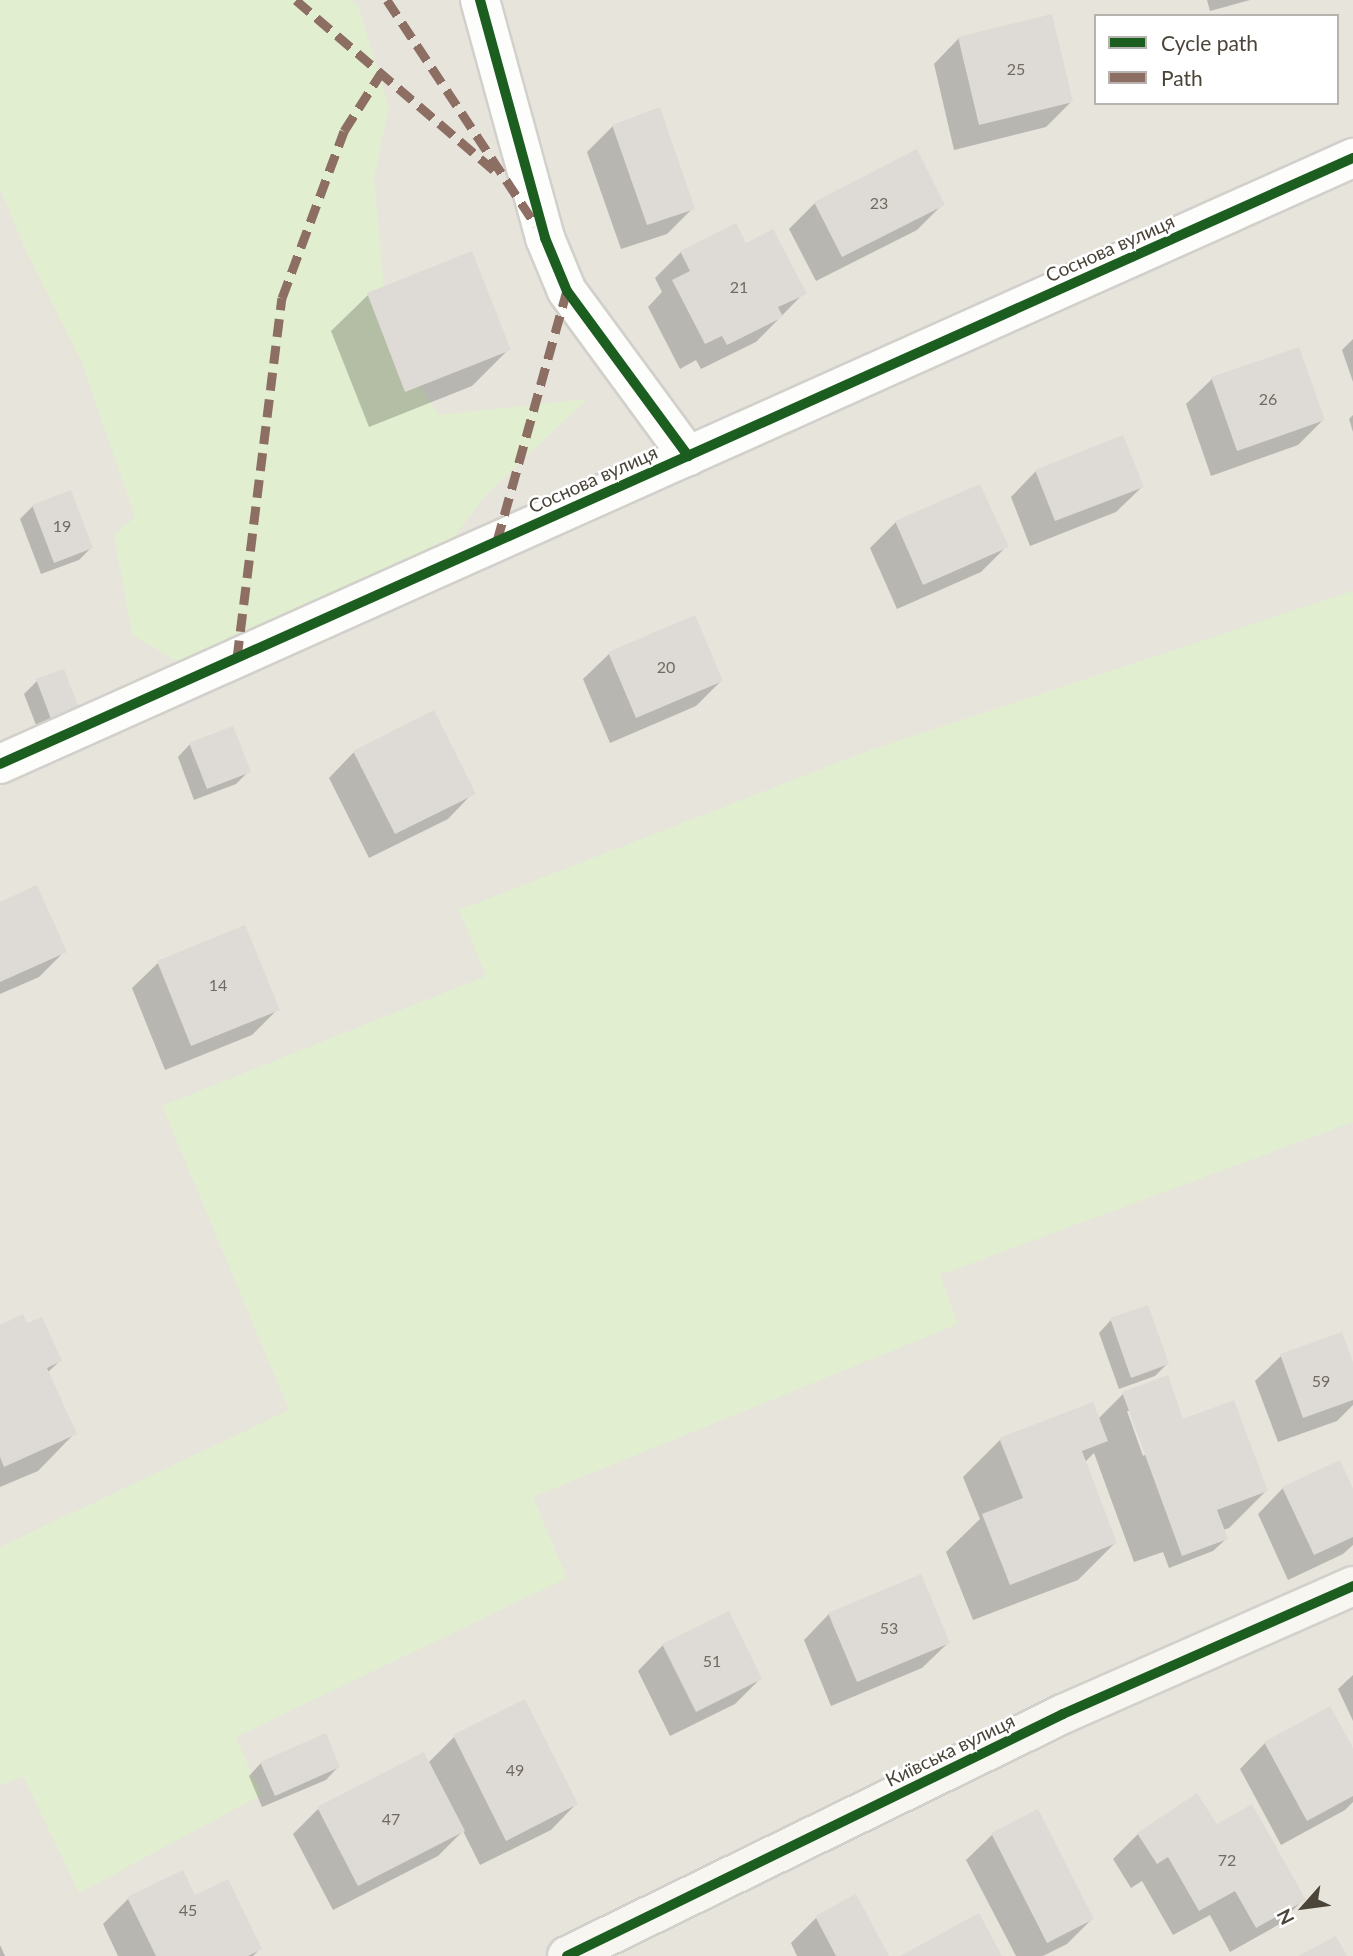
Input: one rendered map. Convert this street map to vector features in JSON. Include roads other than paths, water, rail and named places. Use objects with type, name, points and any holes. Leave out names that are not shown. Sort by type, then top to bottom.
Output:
[{"type":"street","points":[[480,0],[545,238],[567,291],[688,456]]},
{"type":"street","name":"Соснова вулиця","points":[[0,764],[1353,159]]},
{"type":"street","name":"Київська вулиця","points":[[567,1956],[1063,1714],[1353,1586]]}]
